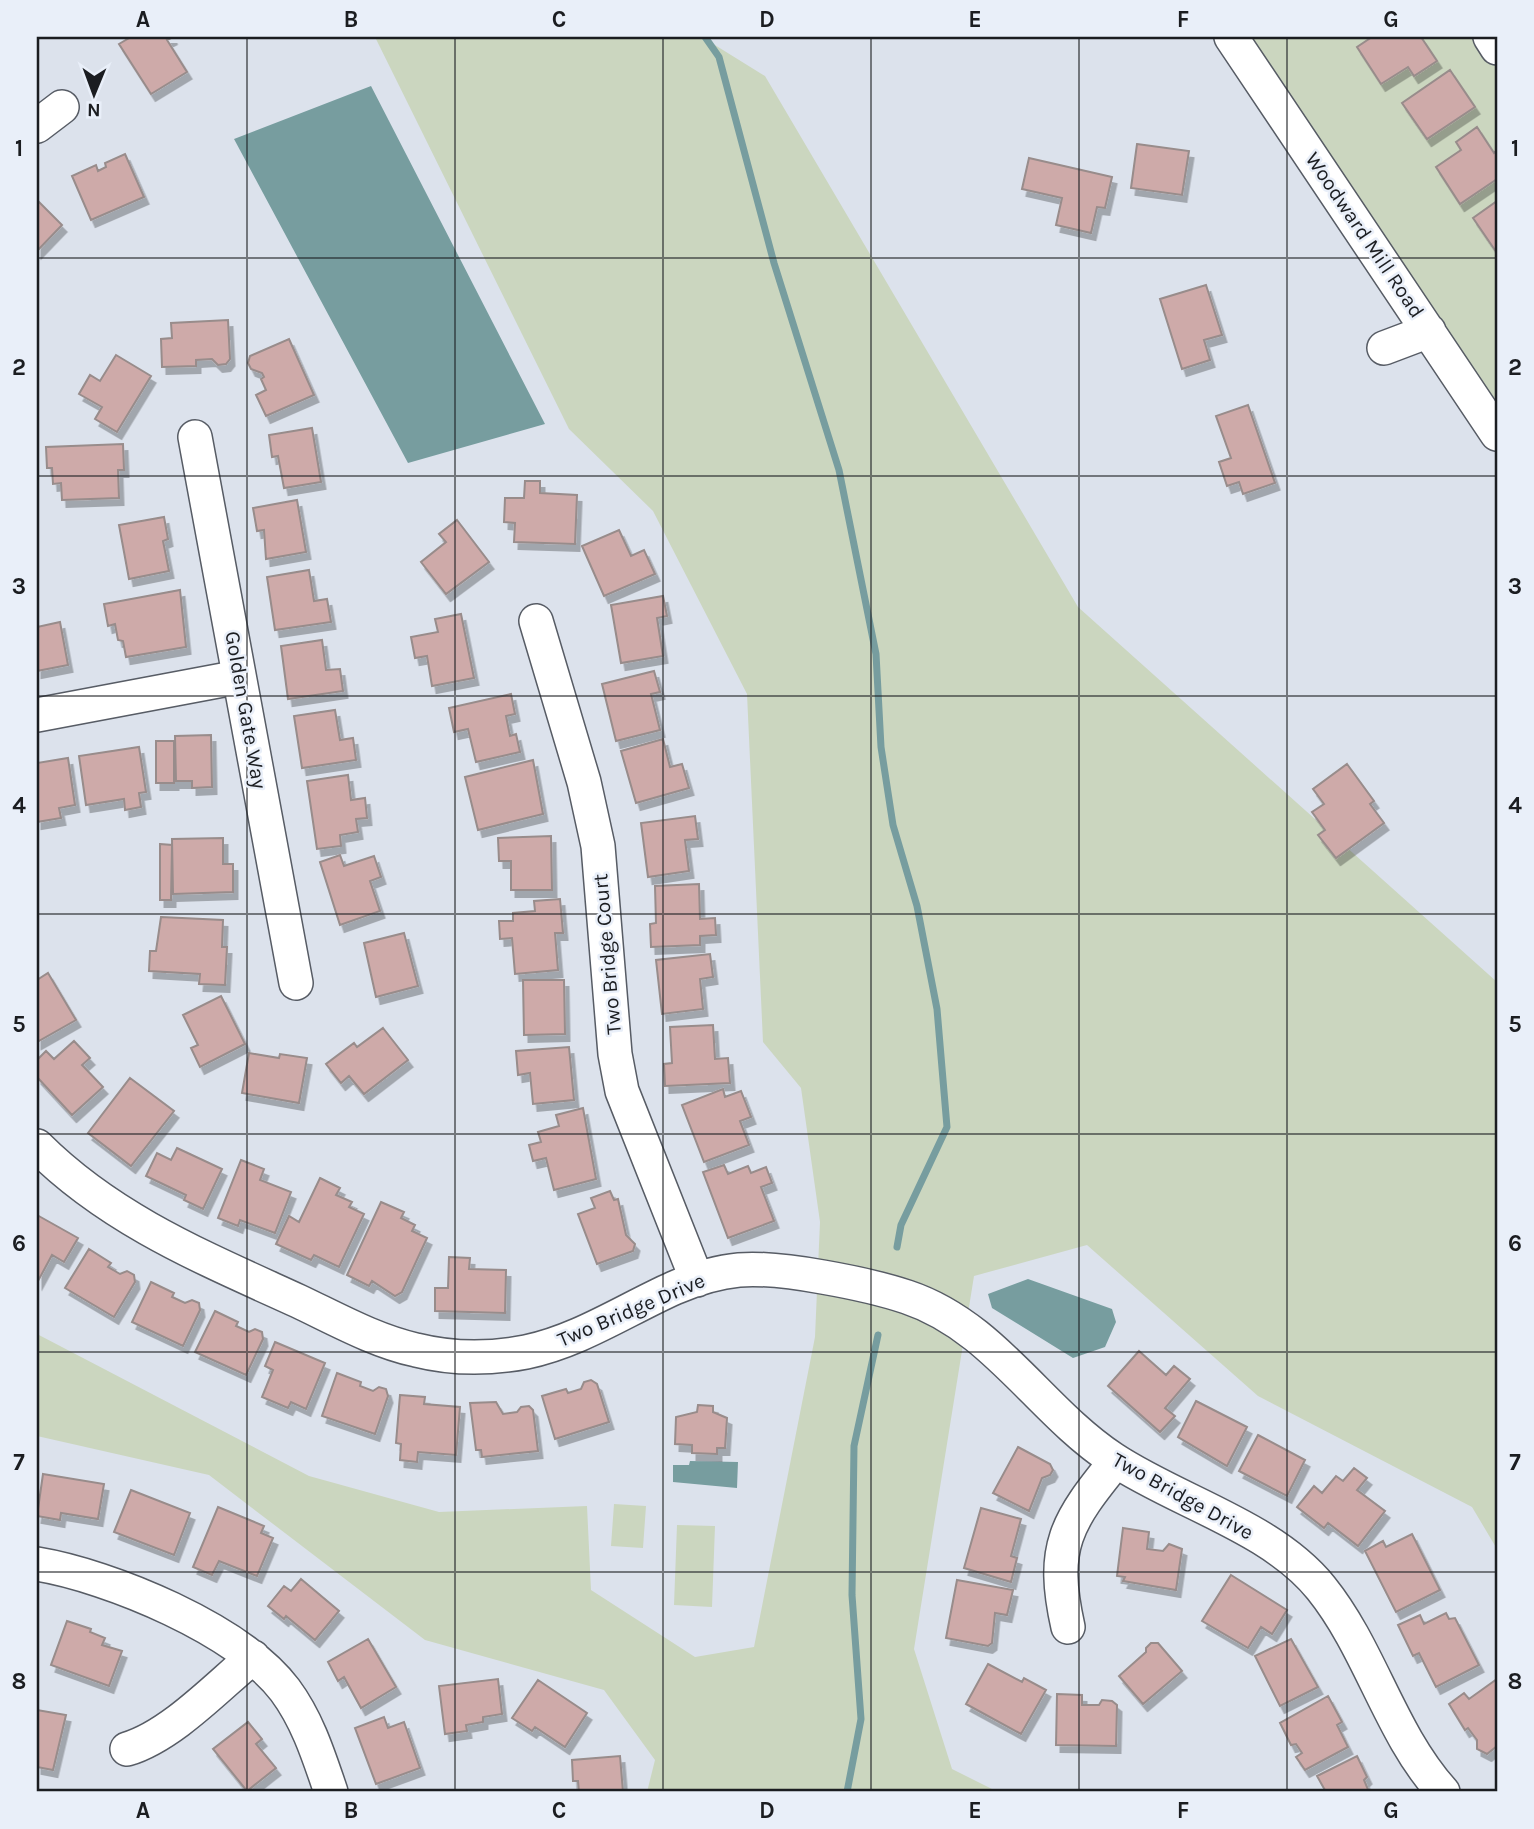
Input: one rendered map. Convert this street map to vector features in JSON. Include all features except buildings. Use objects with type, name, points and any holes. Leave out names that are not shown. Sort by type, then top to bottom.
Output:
[{"type":"street","name":"Woodward Mill Road","points":[[1231,37],[1497,434]]},
{"type":"street","points":[[1490,37],[1497,48]]},
{"type":"street","points":[[1384,348],[1429,331]]},
{"type":"street","name":"Golden Gate Way","points":[[195,437],[296,983]]},
{"type":"street","name":"Two Bridge Court","points":[[536,621],[597,837],[615,1054],[622,1091],[697,1280]]},
{"type":"street","points":[[37,715],[239,677]]},
{"type":"street","name":"Two Bridge Drive","points":[[37,1146],[96,1197],[156,1235],[384,1341],[415,1350],[478,1357],[542,1348],[572,1338],[697,1280],[742,1269],[873,1287],[931,1307],[977,1336],[1090,1442],[1116,1461],[1262,1540],[1309,1575],[1331,1602],[1408,1746],[1443,1792]]},
{"type":"street","points":[[1068,1627],[1060,1574],[1064,1540],[1086,1499],[1116,1461]]},
{"type":"street","points":[[37,1564],[72,1571],[118,1587],[212,1631],[253,1657],[293,1702],[310,1735],[331,1792]]},
{"type":"street","points":[[127,1749],[141,1745],[167,1728],[253,1657]]},
{"type":"shaded area","points":[[375,37],[702,37],[765,76],[1078,607],[1497,982],[1497,1549],[1472,1507],[1258,1396],[1087,1245],[974,1276],[914,1649],[952,1769],[998,1792],[647,1792],[655,1760],[604,1690],[425,1640],[209,1475],[37,1436],[37,1334],[309,1476],[439,1512],[587,1506],[591,1590],[695,1657],[754,1647],[815,1337],[820,1222],[801,1088],[763,1042],[747,694],[653,511],[569,429]]},
{"type":"shaded area","points":[[1246,37],[1476,37],[1497,68],[1497,415]]},
{"type":"shaded area","points":[[371,86],[545,424],[408,463],[234,139]]},
{"type":"shaded area","points":[[1028,1279],[1112,1309],[1116,1322],[1105,1347],[1073,1358],[992,1308],[988,1294]]},
{"type":"shaded area","points":[[690,1461],[738,1462],[737,1488],[673,1482],[673,1465],[689,1465]]},
{"type":"shaded area","points":[[614,1504],[646,1506],[643,1548],[611,1546]]},
{"type":"shaded area","points":[[677,1525],[715,1526],[712,1607],[674,1605]]},
{"type":"waterway","points":[[705,37],[719,57],[774,263],[839,470],[876,654],[881,747],[893,825],[917,906],[937,1009],[947,1127],[901,1225],[897,1247]]},
{"type":"waterway","points":[[847,1792],[861,1719],[852,1595],[854,1446],[878,1335]]}]
